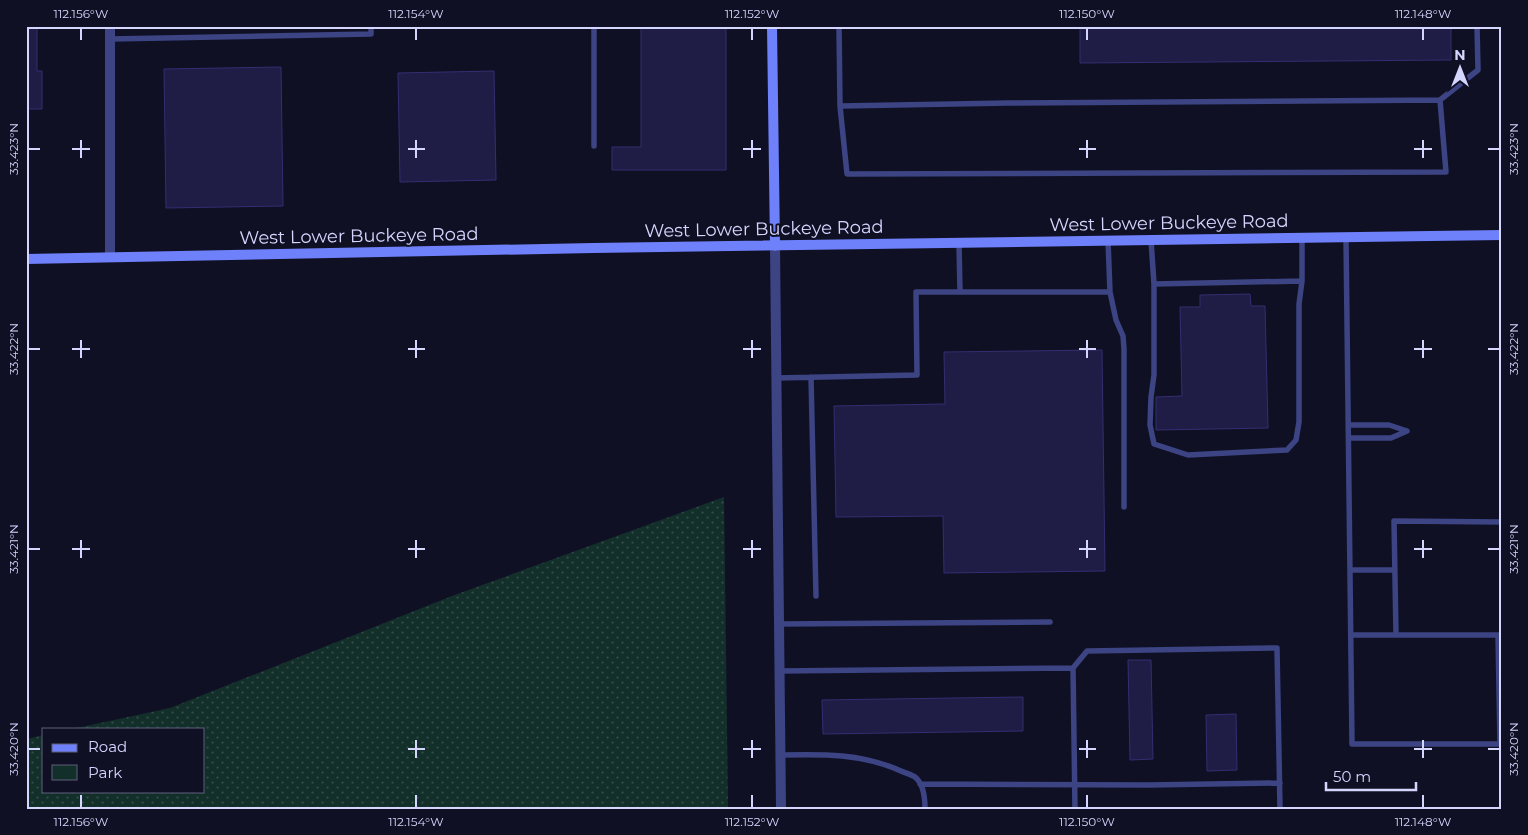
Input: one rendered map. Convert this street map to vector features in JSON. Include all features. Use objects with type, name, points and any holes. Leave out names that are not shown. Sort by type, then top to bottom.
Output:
[{"type":"main road","points":[[772,26],[775,246]]},
{"type":"main road","name":"West Lower Buckeye Road","points":[[26,259],[1502,235]]},
{"type":"street","points":[[110,26],[110,257]]},
{"type":"street","points":[[775,246],[781,809]]},
{"type":"lane","points":[[110,39],[371,34],[371,26]]},
{"type":"lane","points":[[594,26],[594,146]]},
{"type":"lane","points":[[839,26],[840,106],[847,174],[1446,172],[1440,100]]},
{"type":"lane","points":[[840,106],[1029,102],[1440,100],[1478,70],[1477,26]]},
{"type":"lane","points":[[1151,240],[1154,284],[1154,375],[1150,397],[1150,425],[1154,444],[1188,456],[1287,450],[1296,440],[1300,422],[1299,304],[1302,281],[1302,238]]},
{"type":"lane","points":[[1346,238],[1352,744],[1500,744],[1500,635],[1351,635]]},
{"type":"lane","points":[[1108,240],[1110,292],[1116,320],[1123,336],[1124,349],[1124,507]]},
{"type":"lane","points":[[959,243],[960,292]]},
{"type":"lane","points":[[1154,284],[1302,281]]},
{"type":"lane","points":[[776,378],[917,375],[916,292],[1110,292]]},
{"type":"lane","points":[[812,377],[816,596]]},
{"type":"lane","points":[[1349,425],[1389,425],[1407,431],[1391,438],[1349,438]]},
{"type":"lane","points":[[1396,635],[1394,521],[1502,522]]},
{"type":"lane","points":[[1350,570],[1395,570]]},
{"type":"lane","points":[[779,624],[1050,622]]},
{"type":"lane","points":[[1075,809],[1073,668],[1087,651],[1277,648],[1280,809]]},
{"type":"lane","points":[[779,670],[1073,668]]},
{"type":"lane","points":[[780,755],[825,754],[856,756],[892,766],[916,777],[925,793],[925,809]]},
{"type":"lane","points":[[920,784],[1149,785],[1280,783]]},
{"type":"green space","points":[[724,497],[728,809],[26,809],[26,739],[42,735],[42,792],[205,792],[205,728],[77,728],[170,708],[452,596]]},
{"type":"building","points":[[26,26],[37,26],[37,71],[42,71],[42,109],[26,109]]},
{"type":"building","points":[[641,26],[726,26],[726,170],[612,170],[612,147],[641,147]]},
{"type":"building","points":[[1080,26],[1451,26],[1451,60],[1080,63]]},
{"type":"building","points":[[281,67],[283,206],[166,208],[164,69]]},
{"type":"building","points":[[494,71],[496,180],[400,182],[398,73]]},
{"type":"building","points":[[1250,294],[1251,306],[1265,306],[1268,428],[1156,430],[1156,397],[1182,396],[1180,307],[1200,307],[1200,295]]},
{"type":"building","points":[[1102,350],[1105,571],[944,573],[943,516],[836,517],[834,406],[945,404],[944,352]]},
{"type":"building","points":[[1128,660],[1151,660],[1153,759],[1130,760]]},
{"type":"building","points":[[1023,697],[1023,731],[823,734],[822,700]]},
{"type":"building","points":[[1236,714],[1237,770],[1207,771],[1206,715]]}]
